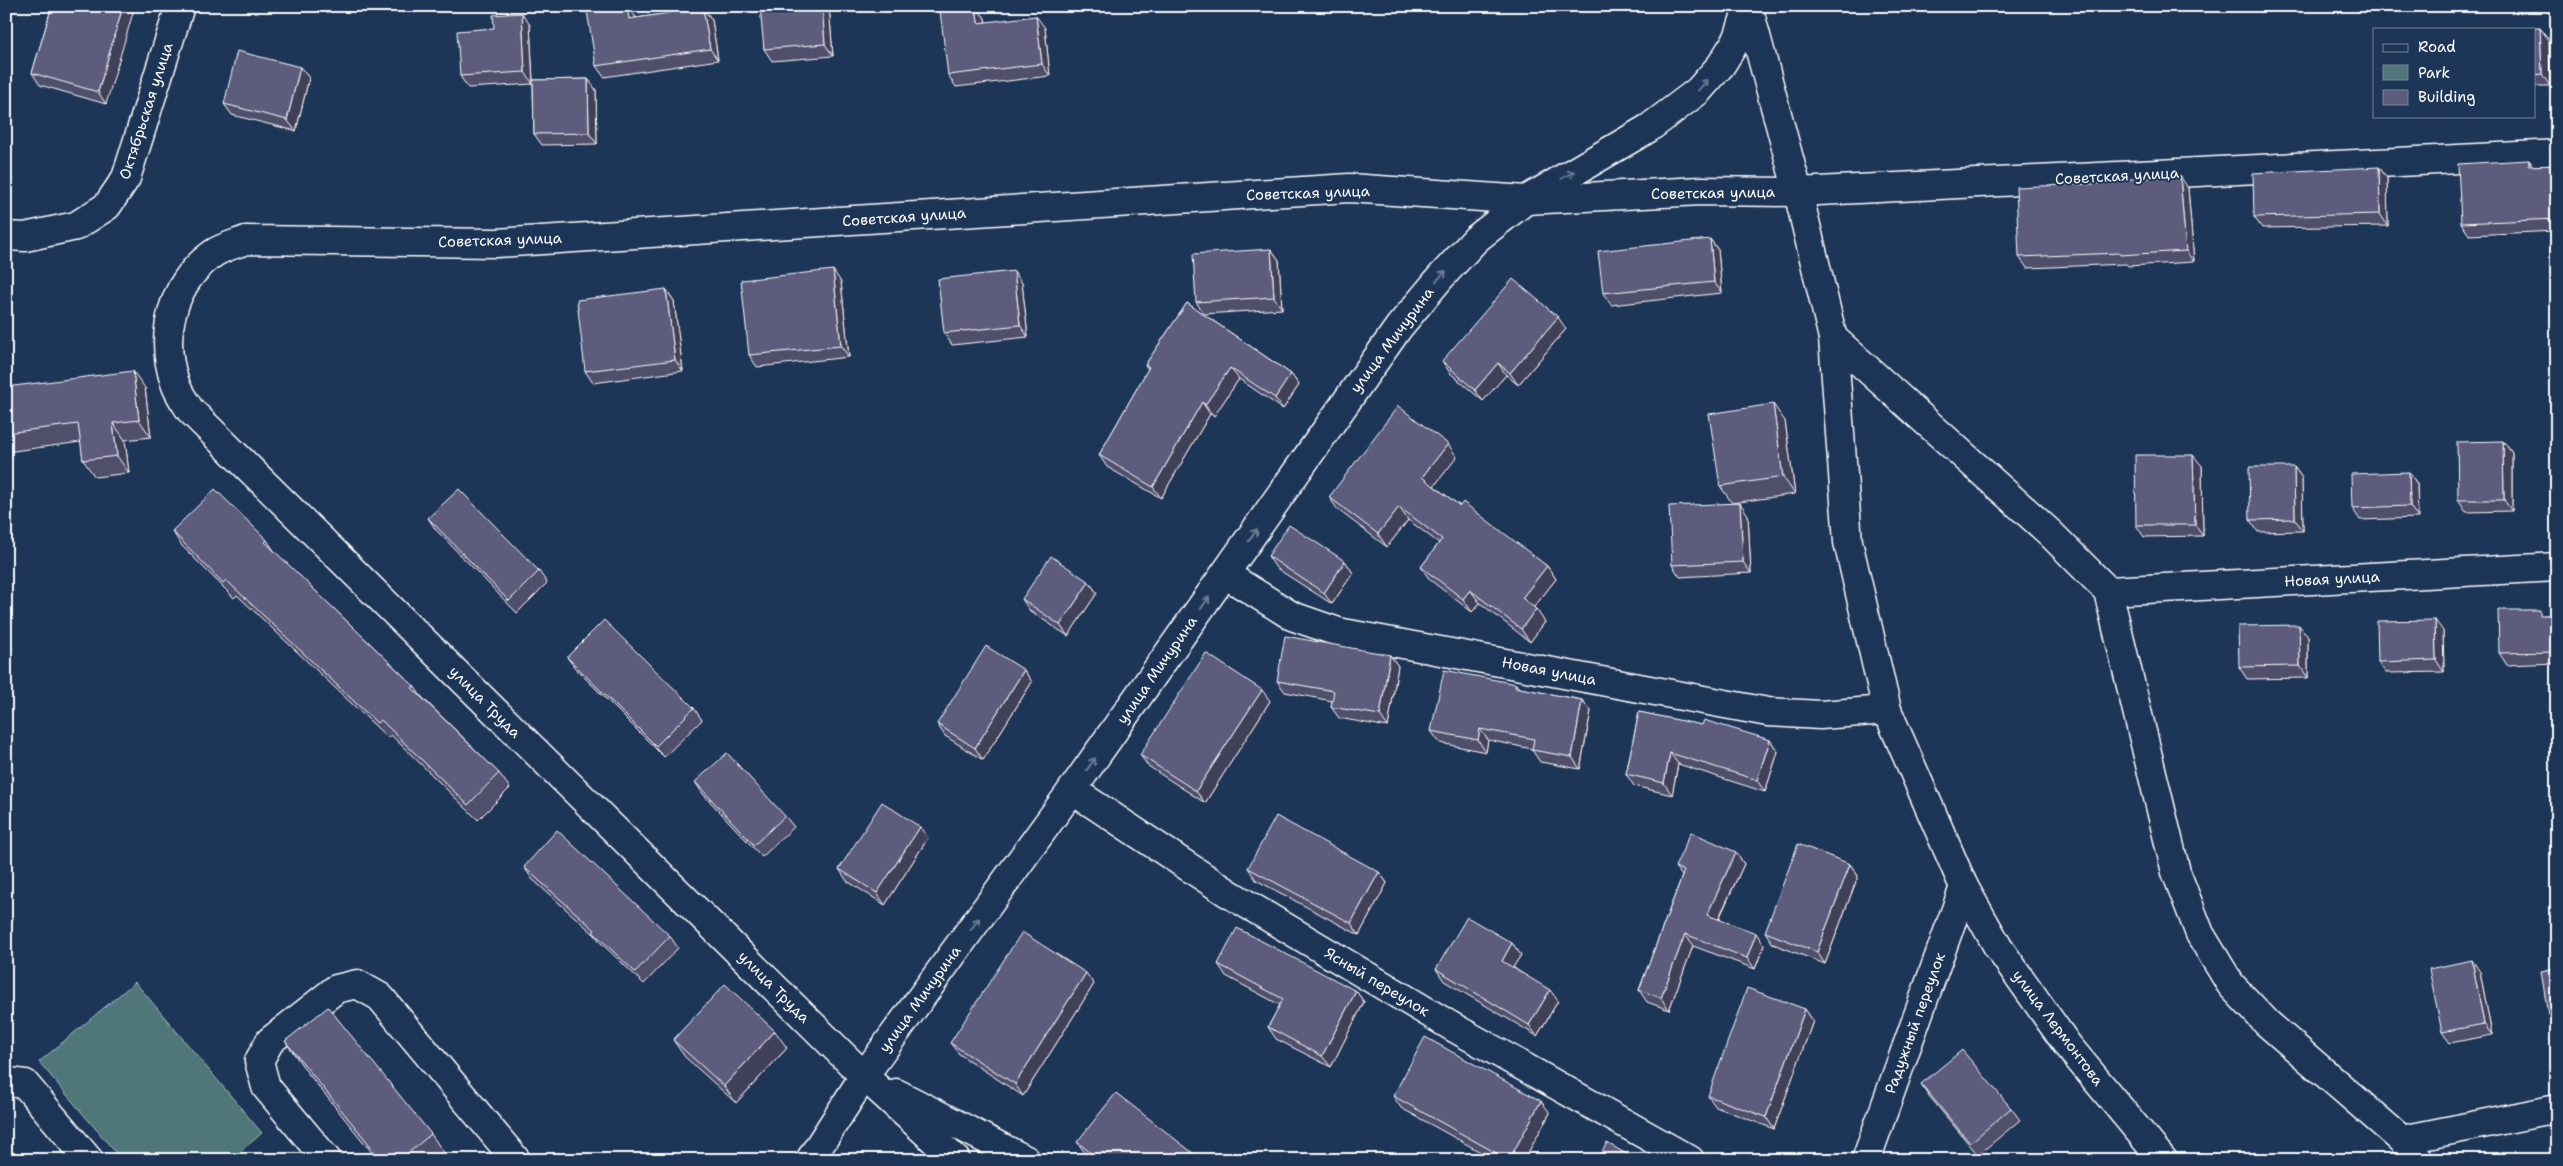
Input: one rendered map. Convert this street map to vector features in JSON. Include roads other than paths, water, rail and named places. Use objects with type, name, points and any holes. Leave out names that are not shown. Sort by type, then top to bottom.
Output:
[{"type":"street","name":"Октябрьская улица","points":[[6,236],[25,237],[76,226],[107,206],[126,178],[180,6]]},
{"type":"street","name":"улица Лермонтова","points":[[1748,7],[1798,192],[1833,338],[1848,542],[1887,710],[1964,887],[1998,947],[2068,1046],[2164,1160]]},
{"type":"street","name":"улица Мичурина","points":[[810,1160],[864,1076],[1072,790],[1399,327],[1476,239],[1526,200],[1650,128],[1698,91],[1721,65],[1738,38],[1748,7]]},
{"type":"street","name":"Советская улица","points":[[175,300],[192,274],[214,253],[246,240],[496,243],[1349,188],[1526,200],[1701,190],[1798,192],[2557,154]]},
{"type":"street","name":"улица Труда","points":[[175,300],[168,324],[167,348],[175,384],[190,410],[864,1076],[956,1160]]},
{"type":"street","points":[[1833,338],[2050,533],[2108,591],[2176,872],[2200,934],[2231,985],[2261,1017],[2410,1150],[2557,1109]]},
{"type":"street","name":"Новая улица","points":[[2108,591],[2557,567]]},
{"type":"street","name":"Новая улица","points":[[1225,574],[1292,616],[1338,632],[1768,712],[1820,715],[1887,710]]},
{"type":"street","name":"Ясный переулок","points":[[1072,790],[1245,903],[1451,1026],[1690,1160]]},
{"type":"street","name":"Радужный переулок","points":[[1866,1160],[1964,887]]},
{"type":"street","points":[[326,1160],[266,1087],[259,1061],[270,1041],[336,989],[357,984],[380,997],[516,1160]]},
{"type":"street","name":"улица Труда","points":[[864,1076],[1026,1160]]},
{"type":"street","points":[[6,1084],[8,1082],[25,1084],[90,1160]]}]
